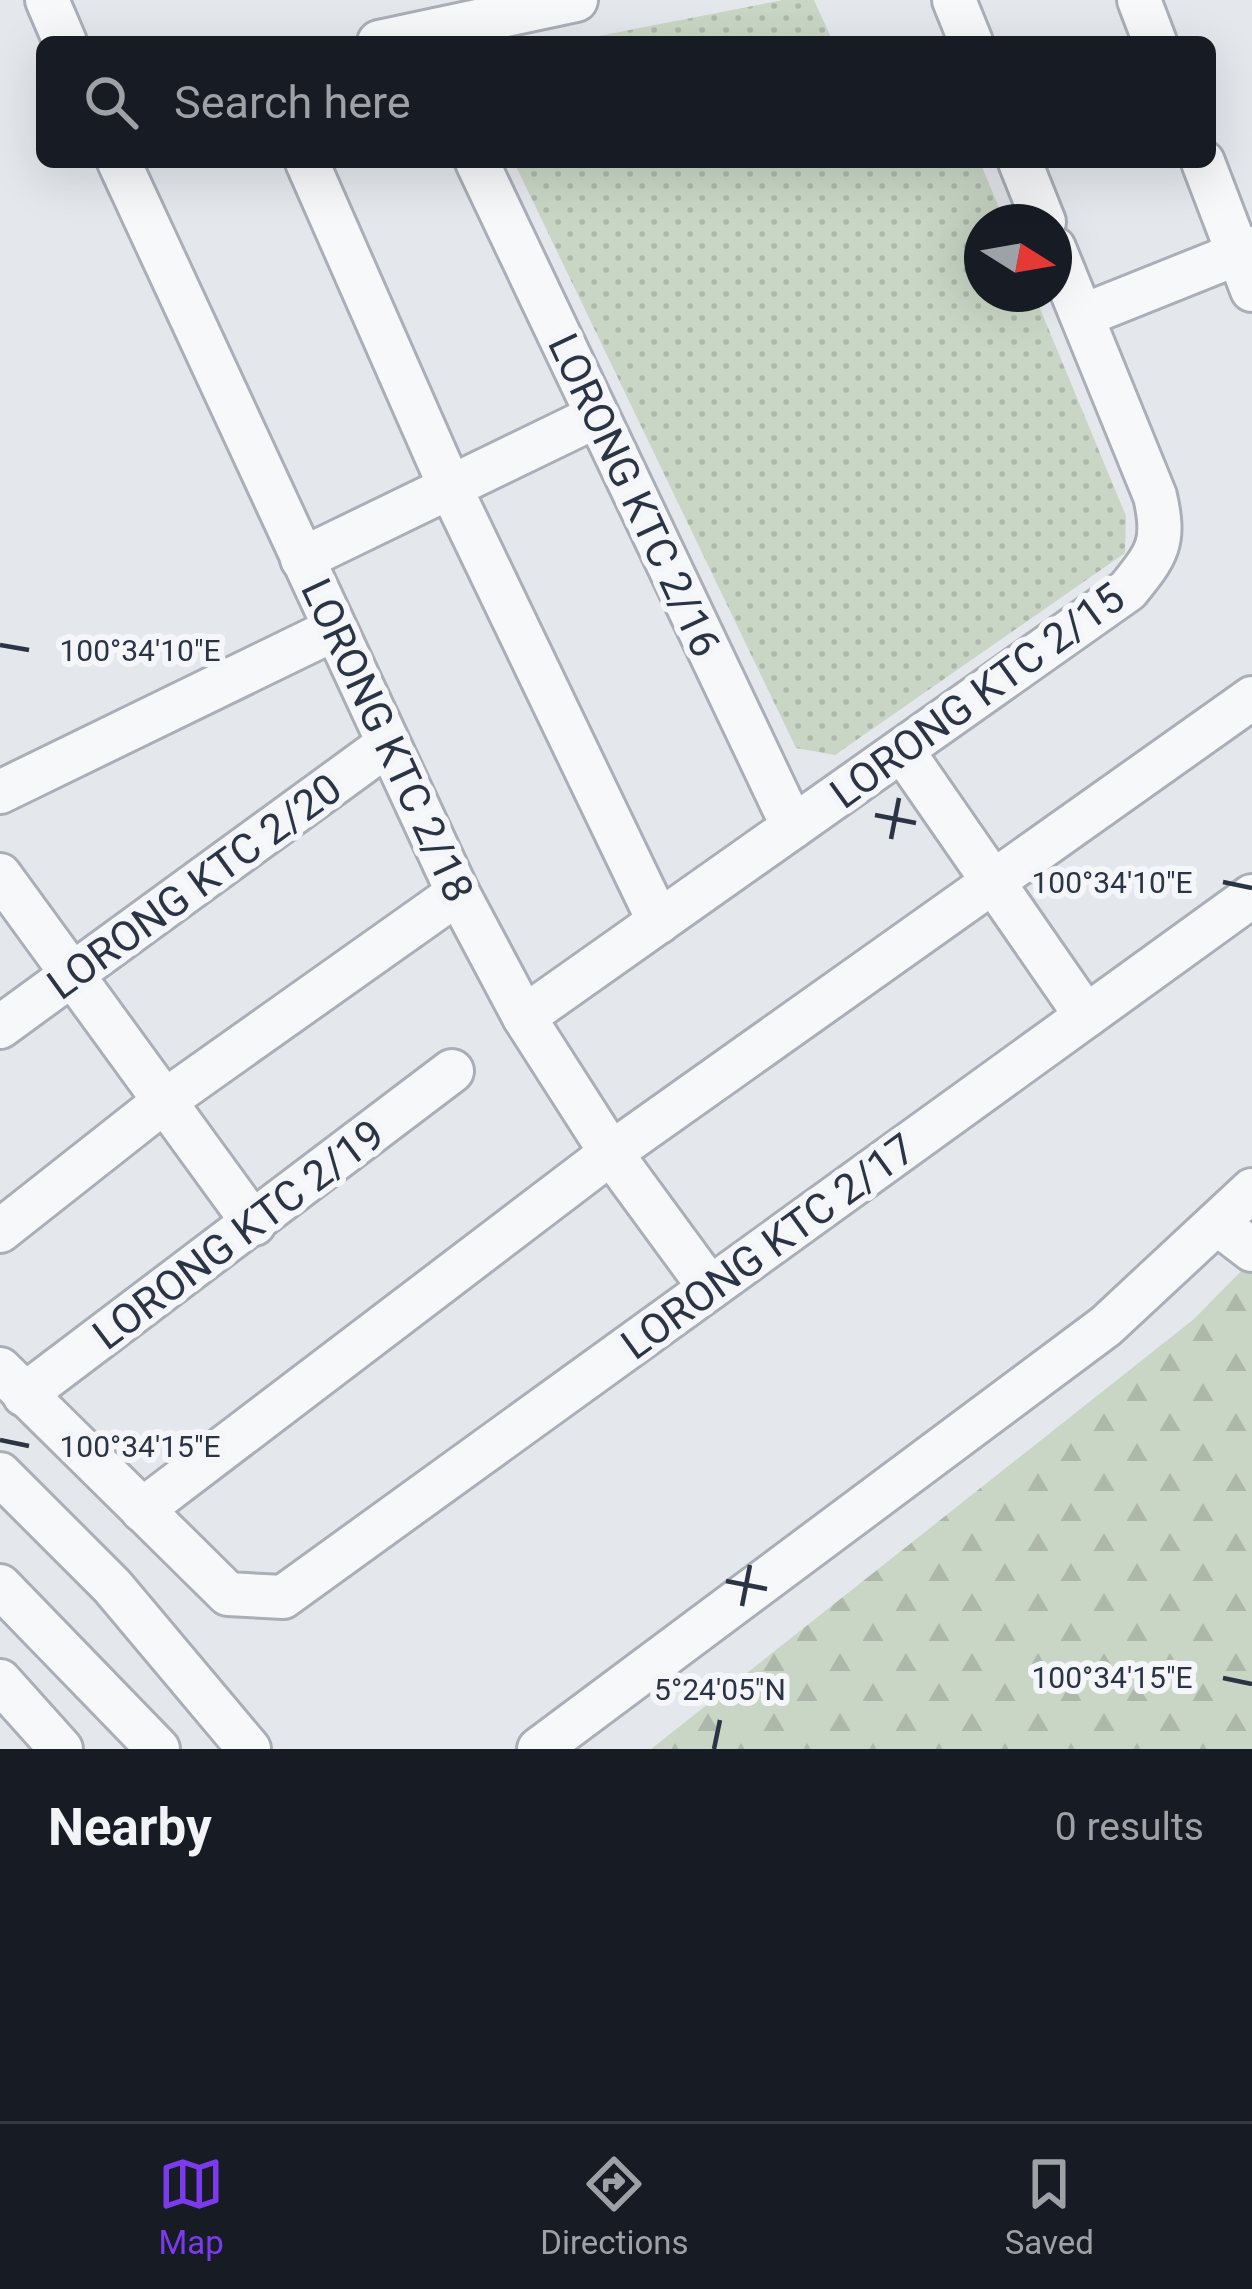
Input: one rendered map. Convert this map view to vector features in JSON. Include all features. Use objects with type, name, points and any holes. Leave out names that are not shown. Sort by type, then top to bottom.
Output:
[{"type":"street","points":[[47,0],[62,36]]},
{"type":"street","points":[[414,36],[490,9],[576,0]]},
{"type":"street","points":[[954,0],[969,36]]},
{"type":"street","points":[[1139,0],[1153,36]]},
{"type":"street","name":"LORONG KTC 2/18","points":[[121,168],[458,893],[524,1017],[611,1153],[710,1288]]},
{"type":"street","points":[[310,168],[450,487],[659,922]]},
{"type":"street","name":"LORONG KTC 2/16","points":[[480,168],[793,827]]},
{"type":"street","points":[[1022,168],[1037,204]]},
{"type":"street","points":[[1082,316],[1247,264],[1205,168]]},
{"type":"street","name":"LORONG KTC 2/15","points":[[524,1017],[1128,590],[1152,560],[1162,528],[1155,496],[1072,292]]},
{"type":"street","points":[[302,559],[597,416]]},
{"type":"street","points":[[0,792],[334,629]]},
{"type":"street","points":[[12,1382],[142,1510],[611,1153],[1252,698]]},
{"type":"street","name":"LORONG KTC 2/20","points":[[0,1028],[388,744]]},
{"type":"street","points":[[902,750],[1086,1016]]},
{"type":"street","points":[[0,874],[254,1224]]},
{"type":"street","points":[[0,1231],[166,1100],[458,893]]},
{"type":"street","name":"LORONG KTC 2/17","points":[[142,1510],[228,1594],[283,1597],[1252,896]]},
{"type":"street","name":"LORONG KTC 2/19","points":[[12,1382],[254,1224],[452,1071]]},
{"type":"street","points":[[538,1749],[1106,1326],[1252,1190]]},
{"type":"street","points":[[1218,1224],[1252,1250]]},
{"type":"street","points":[[0,1474],[112,1586],[249,1749]]},
{"type":"street","points":[[0,1586],[158,1749]]},
{"type":"street","points":[[0,1681],[48,1743]]},
{"type":"green space","points":[[783,0],[814,0],[830,36],[599,36]]},
{"type":"green space","points":[[517,168],[982,168],[998,204],[964,204],[964,312],[1041,312],[1126,516],[1125,553],[835,755],[796,748]]},
{"type":"green space","points":[[1252,1260],[1252,1749],[651,1749],[1194,1319]]}]
